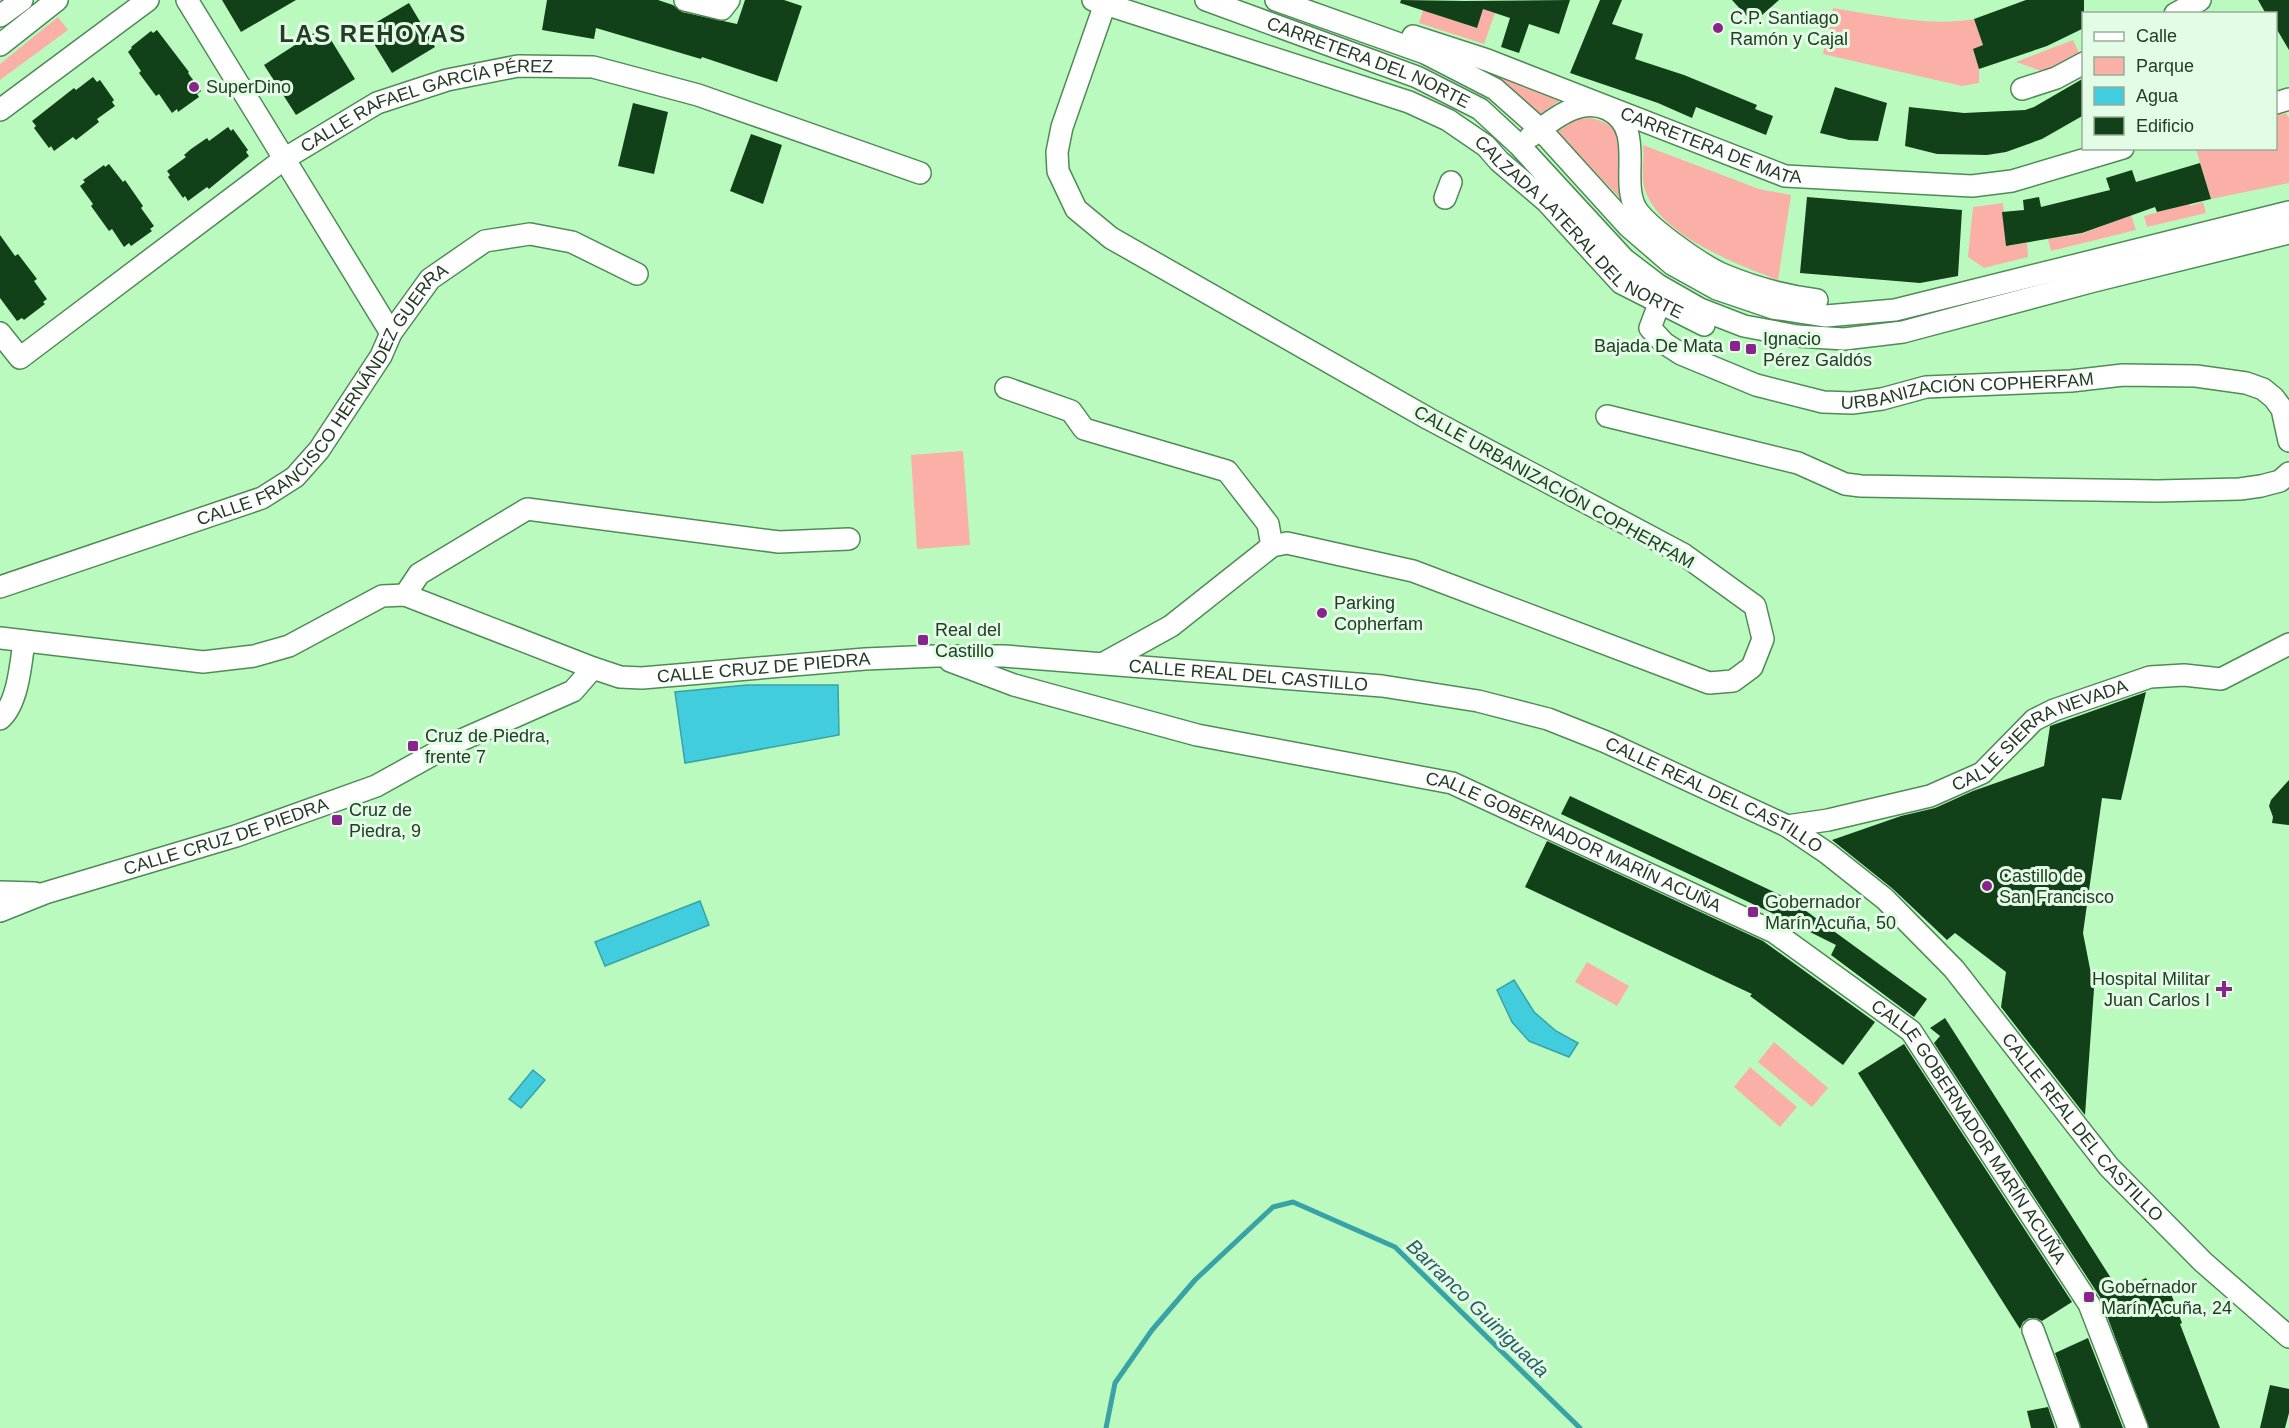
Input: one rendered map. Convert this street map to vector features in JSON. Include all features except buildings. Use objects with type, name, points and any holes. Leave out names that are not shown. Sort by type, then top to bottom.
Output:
[{"type":"street","points":[[0,16],[22,0]]},
{"type":"street","points":[[0,45],[57,0]]},
{"type":"street","points":[[0,110],[148,0]]},
{"type":"street","points":[[187,0],[391,333]]},
{"type":"street","points":[[685,0],[722,9],[729,0]]},
{"type":"street","name":"CARRETERA DEL NORTE","points":[[1206,0],[1417,77],[1480,109],[1520,145],[1624,259],[1658,285],[1700,309],[1744,326],[1797,336]]},
{"type":"street","name":"CARRETERA DEL NORTE","points":[[1276,0],[1425,53],[1495,89],[1540,129],[1628,226],[1672,264],[1717,289],[1773,308],[1826,316],[1894,310]]},
{"type":"street","name":"CARRETERA DE MATA","points":[[1313,0],[1486,60],[1604,108],[1785,176],[1972,186],[2012,181],[2116,150]]},
{"type":"street","points":[[2179,12],[2200,0]]},
{"type":"street","name":"CALZADA LATERAL DEL NORTE","points":[[1099,2],[1409,102],[1448,120],[1486,146],[1546,201],[1621,283],[1703,325],[1766,344],[1797,336]]},
{"type":"street","name":"CALLE URBANIZACIÓN COPHERFAM","points":[[1099,2],[1062,127],[1057,152],[1058,171],[1076,209],[1112,238],[1429,419],[1683,554],[1755,606],[1763,639],[1752,667],[1733,681],[1709,683],[1413,571],[1287,543],[1272,546]]},
{"type":"street","points":[[2022,89],[2056,78],[2082,64]]},
{"type":"street","name":"CALLE RAFAEL GARCÍA PÉREZ","points":[[0,333],[20,358],[284,159],[377,103],[447,80],[519,66],[593,67],[698,95],[920,173]]},
{"type":"street","points":[[1499,160],[1540,129],[1572,109],[1583,105],[1604,108],[1620,118],[1627,129],[1630,150],[1630,185],[1637,211],[1663,237],[1722,274],[1793,297],[1894,310],[2289,212]]},
{"type":"street","points":[[1797,336],[1845,339],[1903,332],[2094,280],[2289,233]]},
{"type":"street","name":"CALLE FRANCISCO HERNÁNDEZ GUERRA","points":[[0,587],[262,498],[295,477],[319,450],[381,356],[391,333],[430,279],[485,241],[530,234],[572,242],[637,274]]},
{"type":"street","name":"URBANIZACIÓN COPHERFAM","points":[[1659,304],[1650,328],[1664,343],[1681,354],[1756,385],[1823,402],[1852,403],[1926,387],[2071,381],[2123,375],[2196,376],[2246,383],[2263,389],[2283,410],[2289,441]]},
{"type":"street","points":[[1006,388],[1071,411],[1084,429],[1227,471],[1268,524],[1272,546],[1171,626],[1104,663]]},
{"type":"street","points":[[1607,416],[1798,463],[1845,484],[1861,486],[2158,491],[2240,489],[2280,481],[2289,473]]},
{"type":"street","points":[[0,638],[203,662],[254,656],[289,646],[382,596],[405,595],[419,574],[527,509],[779,542],[849,538]]},
{"type":"street","name":"CALLE CRUZ DE PIEDRA","points":[[405,595],[593,668],[620,676],[642,678],[865,659],[936,656]]},
{"type":"street","points":[[0,719],[5,716],[17,686],[24,641]]},
{"type":"street","name":"CALLE SIERRA NEVADA","points":[[1787,826],[1828,820],[1930,796],[1982,773],[2034,720],[2054,710],[2150,677],[2184,675],[2221,679],[2289,644]]},
{"type":"street","name":"CALLE REAL DEL CASTILLO","points":[[936,656],[1004,656],[1382,686],[1478,701],[1548,719],[1606,742],[1787,826],[1827,853],[1885,899],[1954,969],[2109,1167],[2203,1262],[2289,1337]]},
{"type":"street","name":"CALLE GOBERNADOR MARÍN ACUÑA","points":[[936,656],[1014,685],[1197,735],[1452,783],[1774,932],[1911,1031],[2089,1304],[2137,1428]]},
{"type":"street","name":"CALLE CRUZ DE PIEDRA","points":[[45,893],[236,836],[376,786],[450,745],[573,691],[593,668]]},
{"type":"street","points":[[0,892],[45,893]]},
{"type":"street","points":[[0,911],[45,893]]},
{"type":"street","points":[[2033,1330],[2069,1428]]},
{"type":"green space","points":[[1833,8],[1922,21],[1974,19],[1983,45],[1973,50],[1979,69],[1979,83],[1962,86],[1823,54]]},
{"type":"green space","points":[[1483,9],[1495,13],[1484,44],[1419,23],[1423,10],[1476,28]]},
{"type":"green space","points":[[58,17],[68,30],[0,80],[0,64]]},
{"type":"green space","points":[[2073,40],[2081,57],[2050,74],[2016,62]]},
{"type":"green space","points":[[1472,64],[1565,97],[1540,114],[1503,84]]},
{"type":"green space","points":[[2286,113],[2289,118],[2289,183],[2211,199],[2196,150],[2277,150],[2277,116]]},
{"type":"green space","points":[[1590,118],[1608,124],[1619,138],[1621,199],[1557,132],[1577,119]]},
{"type":"green space","points":[[1643,145],[1759,189],[1791,195],[1778,280],[1704,248],[1686,237],[1656,210],[1645,189]]},
{"type":"green space","points":[[2203,202],[2206,213],[2147,227],[2144,216],[2189,203],[2190,206]]},
{"type":"green space","points":[[2003,203],[2006,246],[2027,243],[2028,257],[1984,268],[1968,257],[1973,207]]},
{"type":"green space","points":[[2131,215],[2136,230],[2051,251],[2048,239],[2081,234]]},
{"type":"green space","points":[[963,451],[970,545],[917,549],[911,455]]},
{"type":"green space","points":[[1587,962],[1629,986],[1617,1006],[1575,982]]},
{"type":"green space","points":[[1774,1042],[1828,1088],[1812,1107],[1758,1062]]},
{"type":"green space","points":[[1750,1067],[1797,1107],[1780,1127],[1734,1087]]},
{"type":"water","points":[[747,685],[838,685],[839,735],[685,763],[675,692]]},
{"type":"water","points":[[700,901],[709,925],[605,966],[595,942]]},
{"type":"water","points":[[1514,980],[1534,1012],[1556,1031],[1578,1043],[1569,1057],[1529,1041],[1512,1022],[1497,990]]},
{"type":"water","points":[[533,1070],[545,1080],[521,1108],[509,1099]]},
{"type":"waterway","name":"Barranco Guiniguada","points":[[1106,1428],[1115,1383],[1152,1330],[1195,1280],[1273,1207],[1293,1202],[1395,1247],[1580,1428]]},
{"type":"place","name":"C.P. Santiago Ramón y Cajal","points":[[1718,28]]},
{"type":"place","name":"SuperDino","points":[[194,87]]},
{"type":"place","name":"Bajada De Mata","points":[[1735,346]]},
{"type":"place","name":"Ignacio Pérez Galdós","points":[[1751,349]]},
{"type":"place","name":"Parking Copherfam","points":[[1322,613]]},
{"type":"place","name":"Real del Castillo","points":[[923,640]]},
{"type":"place","name":"Cruz de Piedra, frente 7","points":[[413,746]]},
{"type":"place","name":"Cruz de Piedra, 9","points":[[337,820]]},
{"type":"place","name":"Castillo de San Francisco","points":[[1987,886]]},
{"type":"place","name":"Gobernador Marín Acuña, 50","points":[[1753,912]]},
{"type":"place","name":"Hospital Militar Juan Carlos I","points":[[2224,989]]},
{"type":"place","name":"Gobernador Marín Acuña, 24","points":[[2089,1297]]},
{"type":"district","name":"LAS REHOYAS","points":[[373,34]]}]
